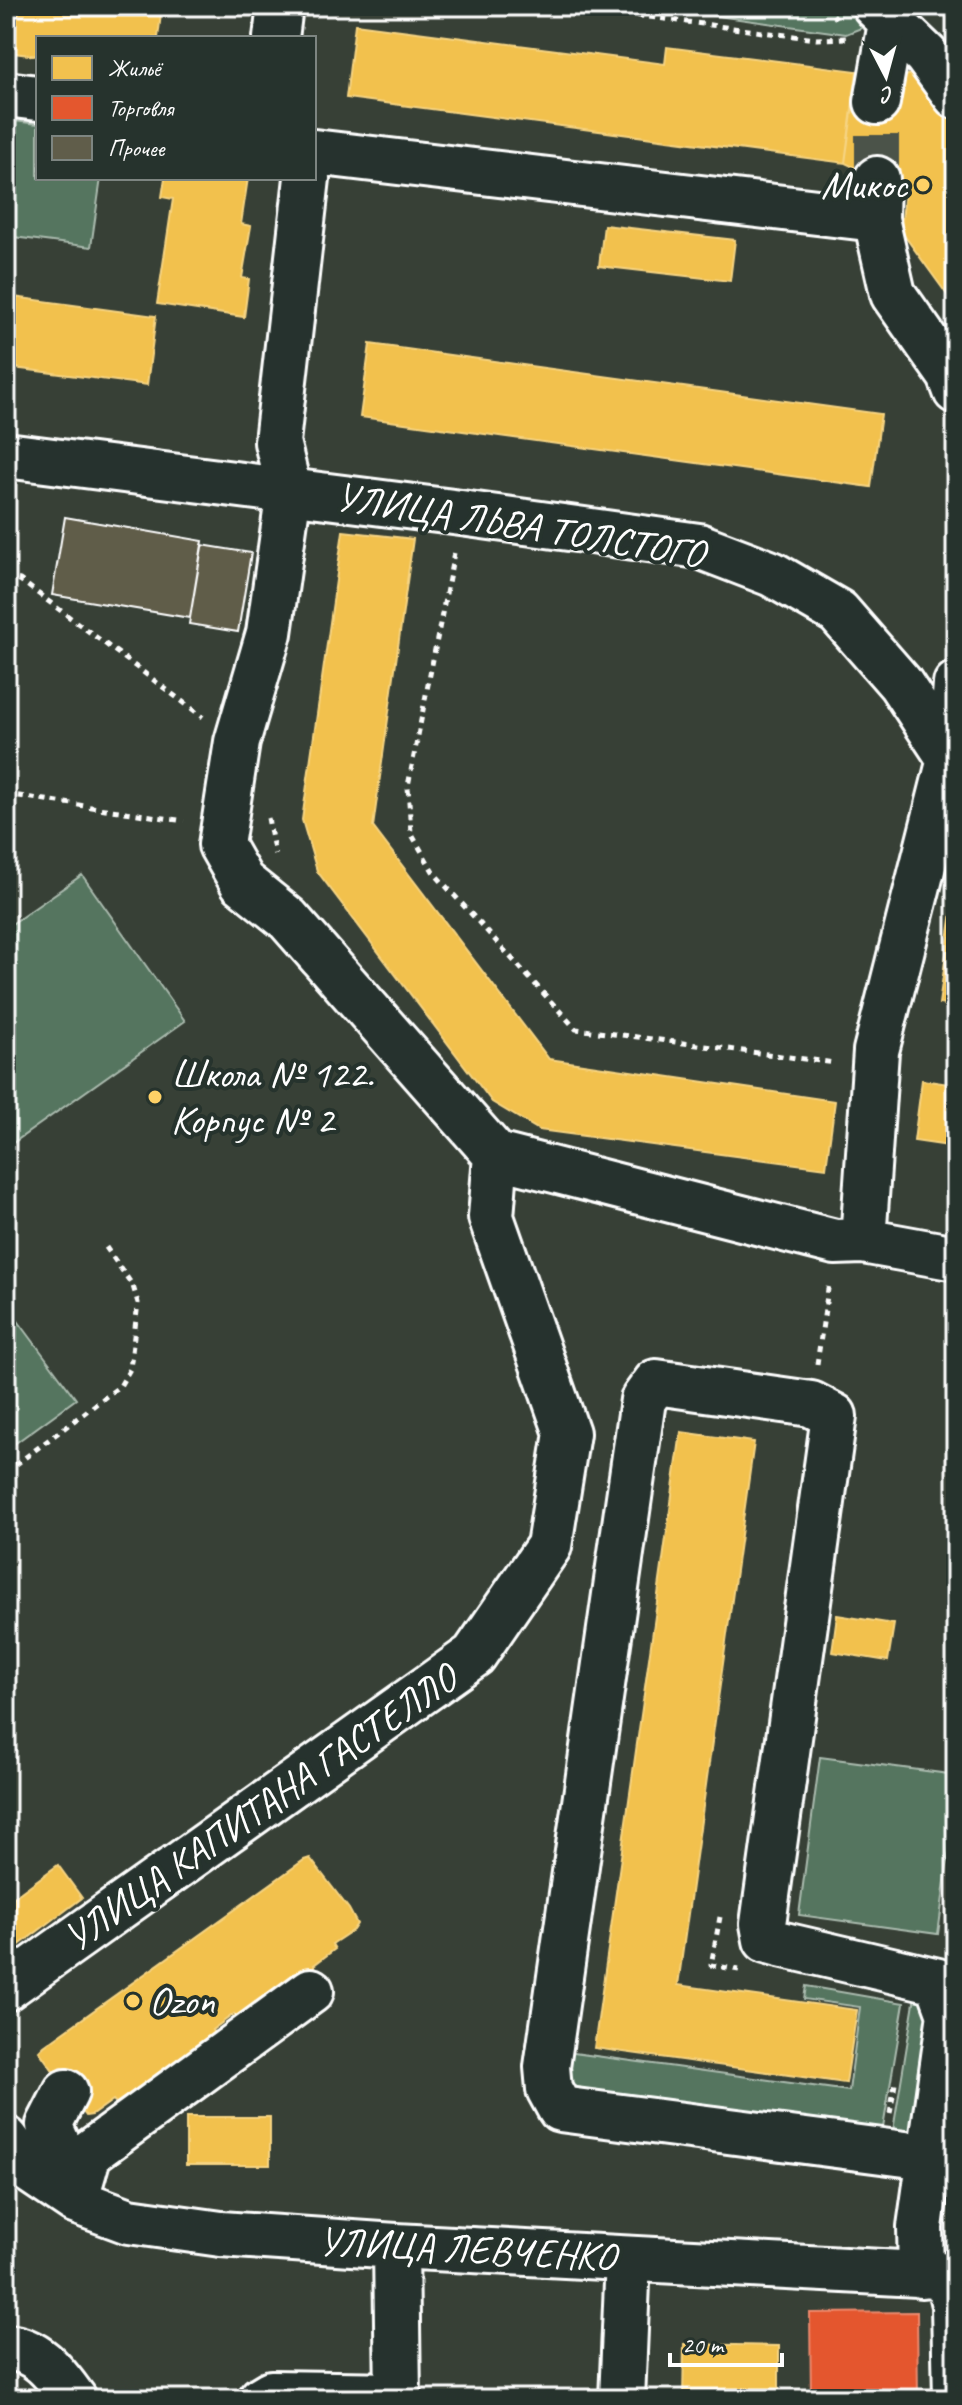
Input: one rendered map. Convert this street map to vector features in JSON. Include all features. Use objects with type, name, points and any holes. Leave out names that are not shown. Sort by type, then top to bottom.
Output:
[{"type":"street","points":[[276,36],[280,6]]},
{"type":"street","points":[[883,15],[926,55],[956,96]]},
{"type":"street","points":[[877,102],[883,15]]},
{"type":"street","points":[[6,94],[36,98]]},
{"type":"street","points":[[316,152],[877,199],[893,294],[950,375],[956,391]]},
{"type":"street","points":[[307,180],[277,442],[289,491],[269,633],[237,742],[221,845],[242,882],[288,919],[496,1155],[835,1242],[863,1241],[956,1258]]},
{"type":"street","name":"УЛИЦА ЛЬВА ТОЛСТОГО","points":[[6,455],[699,546],[772,574],[838,612],[900,683],[950,759]]},
{"type":"street","points":[[863,1241],[874,1068],[950,759],[956,684]]},
{"type":"street","name":"УЛИЦА КАПИТАНА ГАСТЕЛЛО","points":[[6,1988],[474,1655],[549,1546],[567,1433],[491,1217],[496,1155]]},
{"type":"street","points":[[928,2157],[560,2109],[549,2089],[547,2067],[643,1400],[656,1382],[811,1404],[834,1416],[763,1924],[766,1940],[938,1981],[950,2014],[920,2227],[954,2305],[956,2399]]},
{"type":"street","points":[[75,2201],[89,2153],[311,1991]]},
{"type":"street","points":[[66,2092],[49,2125],[65,2160],[75,2201]]},
{"type":"street","name":"УЛИЦА ЛЕВЧЕНКО","points":[[6,2139],[29,2170],[75,2201],[129,2221],[221,2234],[396,2246],[941,2276]]},
{"type":"street","points":[[261,2399],[271,2393],[398,2397],[396,2246]]},
{"type":"street","points":[[622,2399],[628,2259]]},
{"type":"street","points":[[6,2347],[15,2347],[49,2364],[74,2399]]},
{"type":"path","points":[[566,6],[816,39],[856,38],[883,15]]},
{"type":"path","points":[[633,16],[634,6]]},
{"type":"path","points":[[461,513],[408,786],[411,833],[434,873],[576,1029],[874,1068]]},
{"type":"path","points":[[6,577],[20,580],[237,742]]},
{"type":"path","points":[[6,794],[194,822],[221,845]]},
{"type":"path","points":[[6,1472],[120,1386],[130,1369],[138,1303],[133,1286],[103,1243]]},
{"type":"green space","points":[[646,6],[859,6],[874,23],[846,34]]},
{"type":"green space","points":[[6,120],[36,124],[36,180],[101,180],[91,247],[6,236]]},
{"type":"green space","points":[[82,875],[185,1021],[6,1148],[6,928]]},
{"type":"green space","points":[[10,1310],[76,1399],[6,1450],[6,1313]]},
{"type":"green space","points":[[820,1757],[956,1775],[956,1799],[938,1934],[799,1915]]},
{"type":"green space","points":[[806,1986],[904,2003],[881,2140],[564,2088],[559,2051],[849,2091],[860,2007],[804,1999]]},
{"type":"green space","points":[[915,1996],[920,1997],[929,2012],[917,2131],[891,2143]]},
{"type":"building: Жильё","points":[[6,6],[162,6],[158,36],[36,36],[36,56],[6,52]]},
{"type":"building: Жильё","points":[[355,24],[665,64],[667,47],[857,71],[845,163],[346,98]]},
{"type":"building: Жильё","name":"Микос","points":[[914,72],[956,125],[956,307],[901,231],[905,191],[845,163],[854,98],[888,103],[890,84]]},
{"type":"building: Жильё","points":[[165,180],[248,180],[241,224],[251,226],[242,278],[249,279],[244,317],[157,304],[173,199],[162,197]]},
{"type":"building: Жильё","points":[[604,225],[735,240],[730,281],[599,266]]},
{"type":"building: Жильё","points":[[6,296],[156,316],[147,385],[6,367]]},
{"type":"building: Жильё","points":[[370,344],[881,414],[871,487],[360,417]]},
{"type":"building: Жильё","points":[[343,531],[413,539],[373,827],[549,1059],[835,1101],[826,1168],[539,1130],[492,1102],[317,871],[302,820]]},
{"type":"building: Жильё","points":[[956,884],[956,1007],[939,1004]]},
{"type":"building: Жильё","points":[[922,1080],[956,1085],[956,1147],[914,1141]]},
{"type":"building: Жильё","points":[[681,1432],[754,1442],[678,1985],[857,2010],[846,2083],[594,2048]]},
{"type":"building: Жильё","points":[[837,1615],[894,1624],[888,1661],[832,1652]]},
{"type":"building: Жильё","points":[[310,1858],[349,1909],[357,1924],[353,1930],[332,1944],[335,1949],[314,1965],[317,1969],[274,2000],[237,2019],[234,2014],[212,2030],[215,2035],[142,2094],[138,2088],[116,2103],[113,2100],[86,2116],[39,2051]]},
{"type":"building: Жильё","points":[[58,1865],[82,1898],[6,1955],[6,1903]]},
{"type":"building: Жильё","points":[[186,2117],[270,2117],[270,2165],[186,2165]]},
{"type":"building: Жильё","points":[[684,2344],[779,2346],[779,2399],[683,2399]]},
{"type":"building: Торговля","points":[[917,2312],[918,2399],[811,2399],[810,2313]]},
{"type":"building: Прочее","points":[[65,517],[203,541],[190,618],[52,595]]},
{"type":"building: Прочее","points":[[202,545],[251,553],[238,632],[189,624]]},
{"type":"tunnel","points":[[877,102],[877,179]]},
{"type":"place","name":"Микос","points":[[923,185]]},
{"type":"place","name":"Школа № 122. Корпус № 2","points":[[155,1097]]},
{"type":"place","name":"Ozon","points":[[133,2001]]}]
